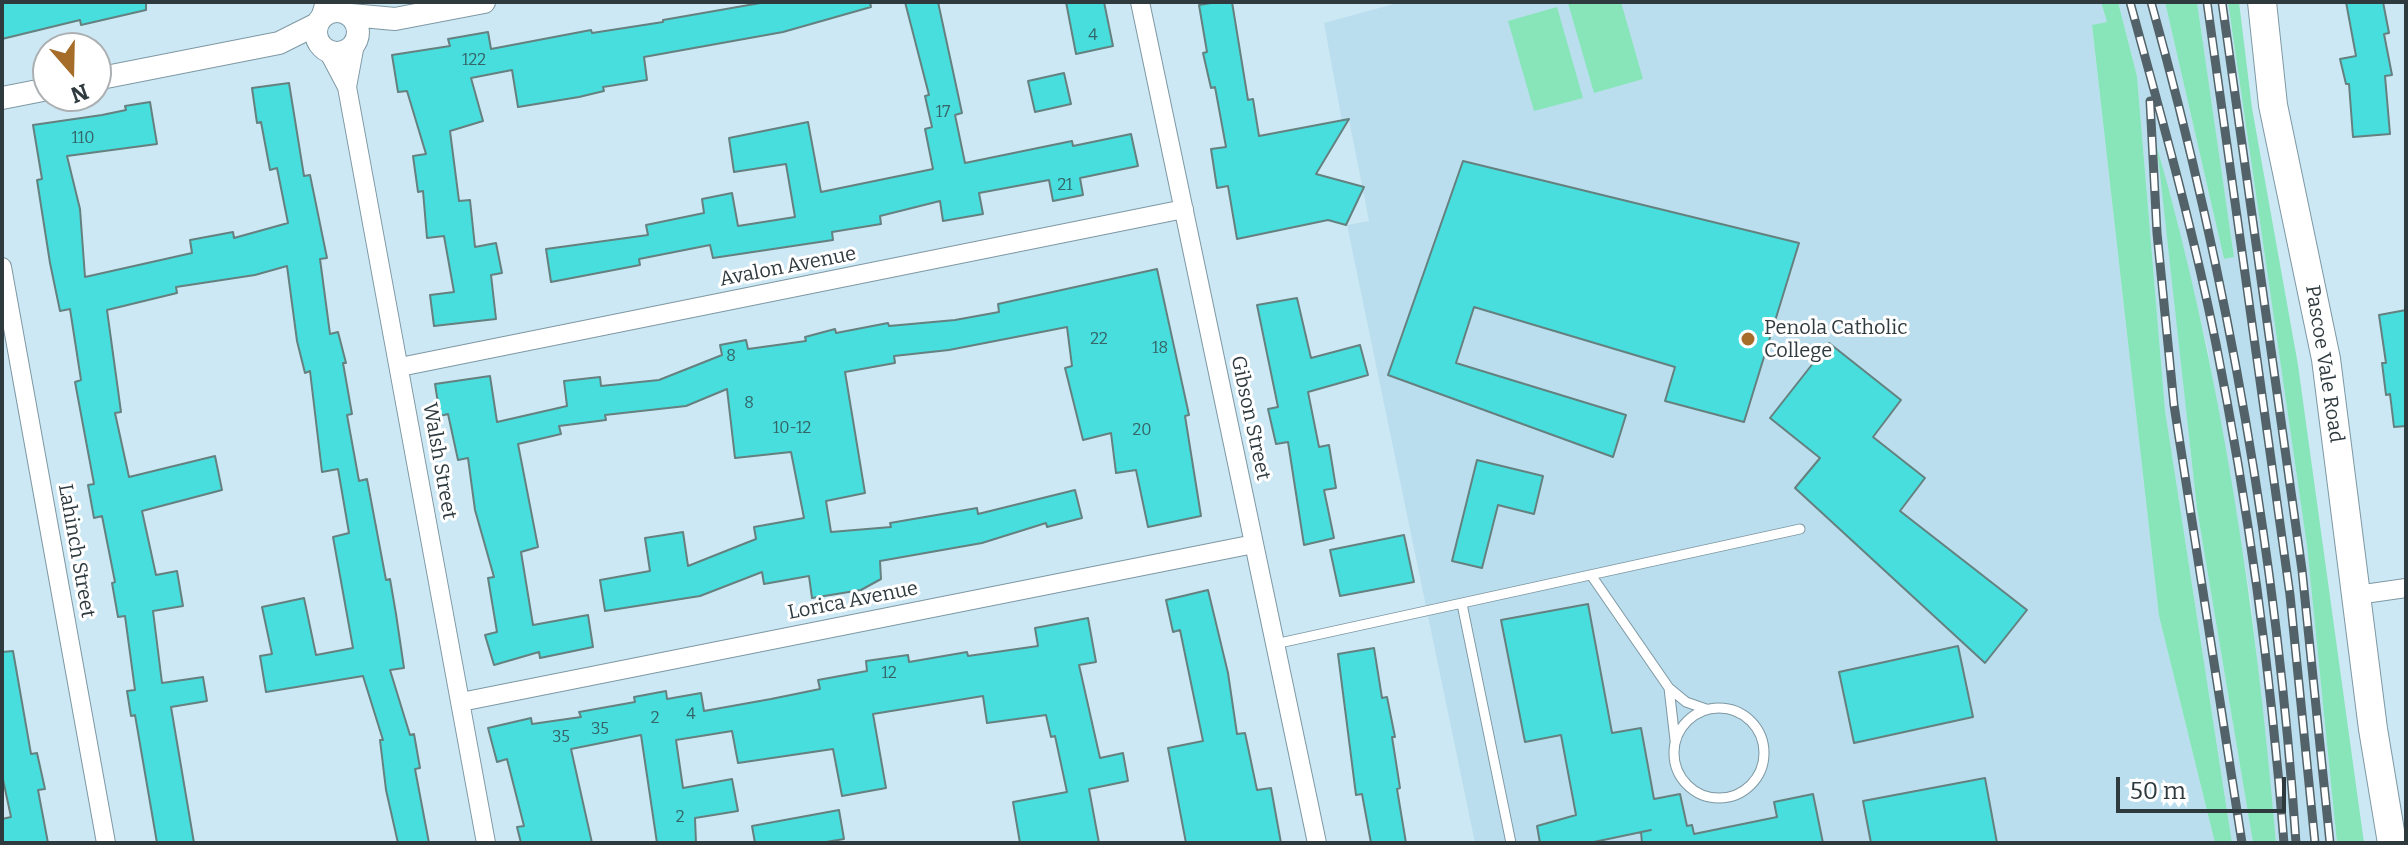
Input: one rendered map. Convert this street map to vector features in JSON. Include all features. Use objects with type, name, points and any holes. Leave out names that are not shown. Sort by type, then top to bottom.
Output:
[{"type":"main road","name":"Pascoe Vale Road","points":[[2262,2],[2273,105],[2326,359],[2373,729],[2392,843]]},
{"type":"main road","name":"Pascoe Vale Road","points":[[2373,729],[2381,843]]},
{"type":"street","points":[[112,76],[279,43],[343,53],[395,19],[484,2]]},
{"type":"street","name":"Gibson Street","points":[[1140,2],[1317,843]]},
{"type":"street","points":[[279,43],[329,12],[347,10],[395,19]]},
{"type":"street","points":[[347,10],[358,26],[356,42]]},
{"type":"street","points":[[320,16],[316,38],[326,50]]},
{"type":"street","name":"Walsh Street","points":[[347,87],[356,42]]},
{"type":"street","name":"Walsh Street","points":[[326,50],[347,87],[486,843]]},
{"type":"street","points":[[2,98],[32,92]]},
{"type":"street","name":"Avalon Avenue","points":[[400,367],[1184,209]]},
{"type":"street","name":"Lahinch Street","points":[[2,267],[106,843]]},
{"type":"street","name":"Lorica Avenue","points":[[461,702],[1254,544]]},
{"type":"street","points":[[2357,595],[2406,588]]},
{"type":"lane","points":[[1275,644],[1800,529]]},
{"type":"lane","points":[[1591,575],[1669,688],[1686,702],[1707,709],[1735,710],[1758,730],[1764,759],[1750,787],[1722,798],[1695,792],[1677,770],[1669,688]]},
{"type":"lane","points":[[1462,604],[1511,843]]},
{"type":"lane","points":[[1675,741],[1690,718],[1707,709]]},
{"type":"shaded area","name":"Penola Catholic College","points":[[1401,2],[2101,2],[2107,22],[2092,26],[2159,616],[2215,843],[1475,843],[1347,225],[1369,221],[1349,120],[1342,121],[1324,23]]},
{"type":"shaded area","points":[[2118,2],[2165,2],[2224,259],[2234,257],[2197,2],[2228,2],[2307,546],[2337,843],[2276,843],[2251,601],[2207,346],[2158,150],[2197,509],[2253,843],[2232,843],[2165,410],[2137,76]]},
{"type":"green space","points":[[1621,2],[1643,79],[1594,93],[1568,3]]},
{"type":"green space","points":[[2101,2],[2118,2],[2137,76],[2165,410],[2232,843],[2215,843],[2159,616],[2092,25],[2107,22]]},
{"type":"green space","points":[[2165,2],[2197,2],[2234,257],[2224,259]]},
{"type":"green space","points":[[2228,2],[2239,2],[2252,108],[2298,365],[2364,843],[2337,843],[2307,546]]},
{"type":"green space","points":[[1557,7],[1583,98],[1534,111],[1508,21]]},
{"type":"green space","points":[[2157,147],[2200,318],[2233,492],[2258,667],[2276,843],[2253,843],[2197,509]]},
{"type":"building","points":[[2,2],[146,2],[146,10],[81,25],[80,20],[2,39]]},
{"type":"building","points":[[766,2],[870,2],[871,7],[783,32],[644,57],[647,80],[603,87],[604,91],[579,97],[518,107],[512,70],[471,78],[483,121],[450,131],[459,201],[470,200],[475,247],[496,243],[502,273],[491,275],[496,319],[434,326],[430,295],[454,292],[444,236],[427,238],[423,191],[418,192],[413,156],[426,154],[407,91],[398,92],[392,55],[450,46],[448,39],[488,32],[491,49]]},
{"type":"building","points":[[905,2],[938,2],[962,113],[955,115],[965,163],[1072,141],[1073,146],[1131,134],[1138,166],[1080,178],[1083,195],[1053,201],[1049,180],[979,193],[983,214],[943,221],[940,201],[880,216],[881,224],[832,232],[833,240],[713,258],[710,245],[639,259],[640,265],[551,282],[546,249],[648,235],[646,225],[704,213],[702,199],[732,193],[738,226],[795,217],[786,164],[734,172],[729,138],[808,122],[821,192],[933,169],[925,129],[932,127],[925,96],[929,95]]},
{"type":"building","points":[[1066,2],[1104,2],[1113,46],[1076,54]]},
{"type":"building","points":[[1232,2],[1248,100],[1253,99],[1259,136],[1349,119],[1316,174],[1364,187],[1346,225],[1328,220],[1237,239],[1228,186],[1217,188],[1211,149],[1226,147],[1215,87],[1211,88],[1203,53],[1207,52],[1199,5]]},
{"type":"building","points":[[2346,2],[2383,2],[2389,33],[2384,34],[2392,75],[2385,76],[2390,134],[2353,137],[2349,84],[2346,84],[2340,59],[2356,56]]},
{"type":"building","points":[[1064,73],[1071,104],[1035,112],[1028,81]]},
{"type":"building","points":[[289,83],[304,176],[310,175],[327,258],[320,259],[330,334],[338,332],[346,363],[343,363],[352,414],[347,415],[359,481],[367,479],[386,580],[390,579],[404,668],[390,670],[410,735],[414,734],[420,768],[415,769],[429,843],[398,843],[386,790],[380,740],[383,740],[363,676],[266,692],[260,656],[272,654],[262,607],[304,598],[316,655],[353,648],[333,537],[349,533],[338,469],[322,472],[310,371],[305,373],[297,341],[287,266],[255,275],[176,287],[177,293],[107,310],[121,412],[115,413],[129,477],[215,456],[222,490],[142,511],[156,575],[177,571],[183,606],[153,611],[162,683],[203,677],[207,701],[171,707],[194,843],[157,843],[135,715],[131,716],[127,691],[135,690],[125,616],[118,617],[112,583],[115,582],[102,516],[94,518],[88,485],[94,484],[75,382],[81,380],[70,309],[60,311],[50,263],[37,180],[42,179],[33,125],[102,115],[126,110],[125,106],[150,102],[157,144],[67,156],[80,209],[85,277],[192,253],[190,240],[233,232],[234,238],[288,223],[277,168],[270,170],[261,122],[257,123],[252,88]]},
{"type":"building","points":[[1463,161],[1799,243],[1744,422],[1665,401],[1675,367],[1474,307],[1456,363],[1626,415],[1613,457],[1388,375]]},
{"type":"building","points":[[1157,269],[1189,415],[1185,416],[1201,516],[1148,527],[1136,470],[1116,473],[1111,433],[1083,440],[1065,368],[1072,366],[1067,327],[949,350],[894,356],[895,363],[845,372],[865,493],[826,501],[831,532],[891,527],[890,523],[977,508],[978,514],[1075,490],[1082,518],[1047,527],[1046,523],[982,543],[880,561],[881,579],[861,590],[812,598],[809,576],[764,584],[762,572],[700,596],[605,611],[600,580],[650,571],[645,538],[683,532],[688,566],[756,539],[754,527],[804,518],[791,452],[735,458],[727,389],[686,406],[605,415],[606,420],[559,426],[561,434],[518,444],[538,547],[521,552],[533,625],[588,615],[593,647],[540,658],[539,652],[494,665],[485,635],[497,632],[488,578],[494,577],[475,510],[468,458],[458,460],[448,414],[440,416],[435,384],[490,376],[497,422],[567,406],[564,381],[600,377],[601,386],[659,380],[722,355],[720,345],[746,340],[748,349],[806,341],[805,337],[835,329],[836,333],[888,323],[889,326],[955,320],[999,312],[998,304]]},
{"type":"building","points":[[1297,298],[1311,358],[1360,345],[1368,375],[1308,392],[1319,447],[1329,445],[1336,488],[1324,490],[1334,538],[1304,545],[1288,442],[1276,444],[1268,409],[1278,407],[1257,305]]},
{"type":"building","points":[[2406,310],[2406,426],[2394,427],[2390,394],[2386,395],[2382,363],[2386,363],[2379,315]]},
{"type":"building","points":[[1829,343],[1901,400],[1873,437],[1925,478],[1900,511],[2027,610],[1985,663],[1795,488],[1820,458],[1770,418]]},
{"type":"building","points":[[1477,460],[1543,476],[1534,514],[1498,505],[1482,568],[1452,561]]},
{"type":"building","points":[[1404,535],[1414,582],[1340,596],[1330,550]]},
{"type":"building","points":[[1208,590],[1228,673],[1237,734],[1245,733],[1257,790],[1271,788],[1281,843],[1186,843],[1168,748],[1203,741],[1180,630],[1173,632],[1166,600]]},
{"type":"building","points":[[1588,604],[1612,733],[1641,728],[1654,799],[1680,794],[1687,826],[1692,825],[1694,834],[1777,817],[1774,802],[1813,794],[1823,843],[1642,843],[1641,832],[1589,843],[1540,843],[1537,826],[1576,815],[1561,735],[1525,742],[1501,620]]},
{"type":"building","points":[[1088,618],[1096,662],[1079,665],[1100,758],[1123,753],[1128,781],[1089,789],[1099,843],[1020,843],[1013,802],[1067,792],[1055,736],[1051,737],[1046,715],[987,723],[983,696],[873,714],[886,788],[842,796],[833,749],[738,763],[732,731],[676,740],[683,788],[732,779],[738,811],[695,818],[696,843],[657,843],[641,735],[571,749],[592,843],[521,843],[517,827],[524,826],[507,759],[497,762],[488,728],[531,718],[532,724],[581,717],[579,712],[635,702],[634,697],[666,691],[667,699],[701,693],[704,711],[771,699],[820,689],[818,680],[867,671],[866,661],[908,655],[909,662],[967,652],[968,656],[1038,646],[1035,628]]},
{"type":"building","points":[[1958,646],[1973,717],[1854,743],[1839,672]]},
{"type":"building","points":[[1374,648],[1382,698],[1387,697],[1395,737],[1392,737],[1400,788],[1397,789],[1406,843],[1371,843],[1362,794],[1356,795],[1338,654]]},
{"type":"building","points":[[13,651],[31,754],[37,753],[45,789],[38,790],[48,843],[2,843],[2,819],[11,817],[2,775],[2,652]]},
{"type":"building","points":[[1985,778],[1997,843],[1871,843],[1863,801]]},
{"type":"building","points":[[839,810],[844,839],[820,843],[755,843],[752,826]]},
{"type":"railway","points":[[2130,2],[2187,215],[2228,406],[2258,592],[2284,843]]},
{"type":"railway","points":[[2151,2],[2203,209],[2245,419],[2276,630],[2296,843]]},
{"type":"railway","points":[[2207,2],[2290,595],[2315,843]]},
{"type":"railway","points":[[2222,2],[2302,570],[2330,843]]},
{"type":"railway","points":[[2150,101],[2157,233],[2174,405],[2242,843]]},
{"type":"place","name":"Penola Catholic College","points":[[1748,339]]}]
